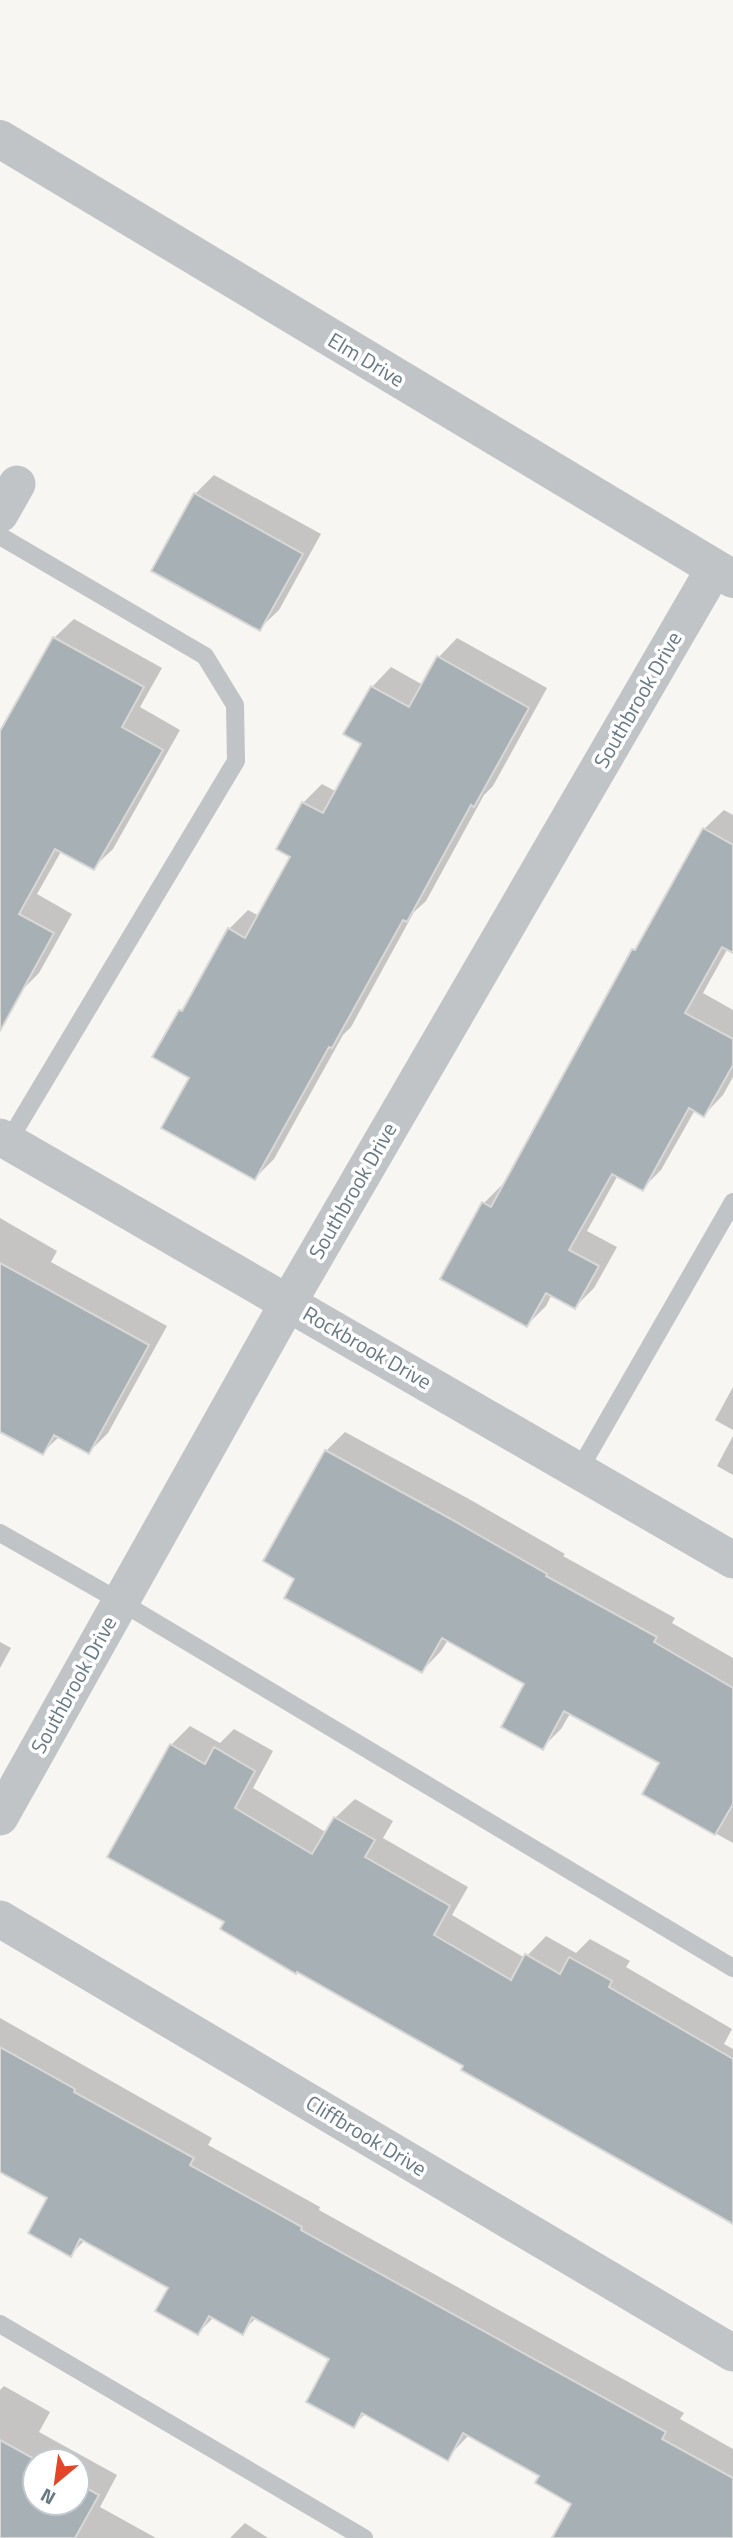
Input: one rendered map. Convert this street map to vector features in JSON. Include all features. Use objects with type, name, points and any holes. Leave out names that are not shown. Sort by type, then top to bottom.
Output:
[{"type":"street","name":"Elm Drive","points":[[0,139],[724,574]]},
{"type":"street","name":"Southbrook Drive","points":[[0,1817],[288,1303],[724,574]]},
{"type":"street","name":"Rockbrook Drive","points":[[4,1140],[733,1560]]},
{"type":"street","name":"Cliffbrook Drive","points":[[0,1919],[733,2353]]},
{"type":"lane","points":[[0,536],[205,656],[235,705],[236,761],[4,1140]]},
{"type":"lane","points":[[579,1470],[733,1202]]},
{"type":"lane","points":[[0,1532],[733,1968]]},
{"type":"lane","points":[[0,2323],[363,2538]]},
{"type":"building","points":[[194,493],[303,554],[260,631],[151,571]]},
{"type":"building","points":[[53,637],[144,687],[122,727],[163,750],[94,870],[55,849],[19,914],[54,933],[0,1031],[0,731]]},
{"type":"building","points":[[437,656],[529,708],[474,807],[471,805],[407,922],[403,920],[332,1048],[329,1047],[255,1180],[161,1128],[189,1078],[152,1057],[179,1010],[182,1011],[228,928],[245,938],[290,857],[276,849],[302,802],[323,813],[361,744],[343,734],[371,686],[409,707]]},
{"type":"building","points":[[703,828],[733,845],[733,953],[722,947],[685,1013],[733,1039],[733,1065],[704,1117],[689,1108],[643,1191],[612,1174],[569,1250],[599,1266],[575,1309],[546,1293],[527,1327],[440,1279],[482,1202],[491,1207],[632,949],[635,950]]},
{"type":"building","points":[[0,1263],[149,1345],[89,1454],[54,1435],[43,1455],[0,1432]]},
{"type":"building","points":[[325,1450],[657,1637],[654,1642],[733,1688],[733,1804],[715,1835],[642,1794],[659,1763],[564,1711],[543,1750],[501,1727],[524,1684],[442,1638],[422,1673],[284,1598],[294,1579],[263,1561]]},
{"type":"building","points":[[170,1744],[205,1764],[214,1747],[255,1771],[235,1808],[312,1854],[334,1817],[375,1840],[365,1857],[450,1906],[434,1935],[511,1980],[525,1954],[560,1974],[569,1957],[612,1981],[609,1987],[733,2059],[733,2224],[461,2070],[463,2066],[297,1972],[296,1974],[220,1929],[224,1922],[107,1857]]},
{"type":"building","points":[[0,2047],[75,2089],[74,2092],[194,2158],[190,2165],[302,2227],[301,2230],[666,2432],[662,2439],[733,2478],[733,2538],[552,2538],[571,2504],[535,2483],[539,2476],[463,2433],[448,2461],[362,2413],[354,2428],[306,2402],[329,2359],[252,2317],[243,2335],[209,2316],[198,2335],[155,2311],[168,2288],[80,2239],[71,2257],[28,2233],[47,2198],[0,2172]]},
{"type":"building","points":[[0,2440],[21,2452],[21,2517],[87,2517],[75,2538],[0,2538]]},
{"type":"building","points":[[91,2491],[99,2495],[91,2509]]}]
